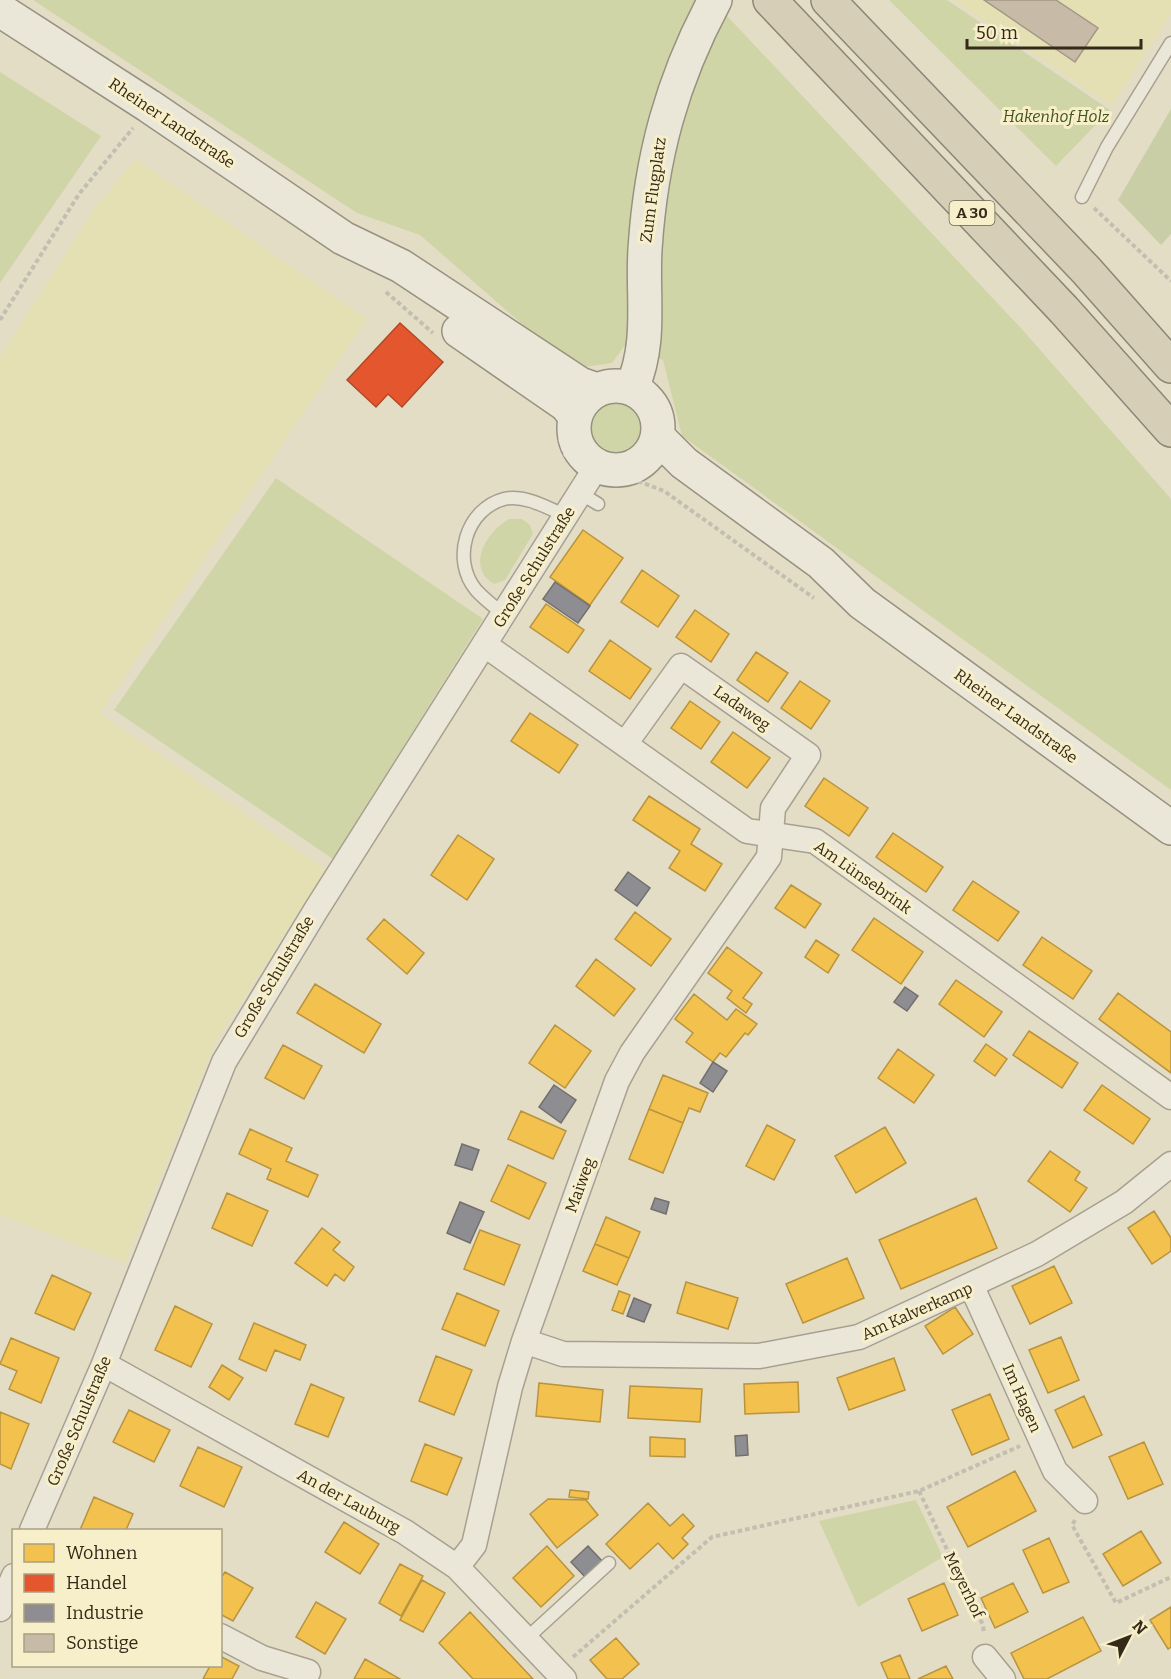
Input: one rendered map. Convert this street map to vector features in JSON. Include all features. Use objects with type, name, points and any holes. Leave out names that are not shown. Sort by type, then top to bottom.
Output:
[{"type":"highway","name":"A 30","points":[[770,0],[1064,310],[1171,430]]},
{"type":"highway","name":"A 30","points":[[828,0],[1086,270],[1171,366]]},
{"type":"street","name":"Zum Flugplatz","points":[[632,388],[645,343],[645,251],[650,189],[663,126],[695,37],[715,0]]},
{"type":"street","name":"Rheiner Landstraße","points":[[0,10],[149,106],[343,238],[401,266],[580,384],[597,390]]},
{"type":"street","name":"Rheiner Landstraße","points":[[343,238],[391,284],[566,405],[575,416]]},
{"type":"street","points":[[608,386],[632,388],[645,396],[654,408],[658,422],[645,460],[606,476],[585,457],[577,445],[574,430],[575,416],[580,405],[597,390],[608,386]]},
{"type":"street","name":"Rheiner Landstraße","points":[[645,460],[653,468],[810,579],[862,603],[1171,828]]},
{"type":"street","name":"Große Schulstraße","points":[[32,1529],[104,1364],[224,1062],[316,910],[566,516],[589,498],[606,476]]},
{"type":"street","name":"Am Lünsebrink","points":[[485,645],[747,831],[815,841],[1171,1097]]},
{"type":"street","name":"Ladaweg","points":[[625,744],[681,666],[808,755],[773,808],[772,834]]},
{"type":"street","name":"Maiweg","points":[[457,1567],[474,1545],[524,1341],[617,1081],[632,1053],[770,857],[772,834]]},
{"type":"street","name":"Am Kalverkamp","points":[[524,1341],[563,1354],[759,1356],[859,1337],[972,1287],[1037,1254],[1124,1202],[1171,1164]]},
{"type":"street","name":"Im Hagen","points":[[972,1287],[1055,1471],[1085,1501]]},
{"type":"street","name":"An der Lauburg","points":[[104,1364],[405,1532],[457,1567],[560,1675]]},
{"type":"street","points":[[0,1609],[12,1581]]},
{"type":"street","points":[[222,1637],[262,1658],[308,1672]]},
{"type":"street","points":[[985,1657],[1003,1679]]},
{"type":"lane","points":[[1082,197],[1107,147],[1171,43]]},
{"type":"lane","points":[[504,615],[475,589],[464,561],[465,535],[479,512],[505,499],[532,501],[566,516]]},
{"type":"lane","points":[[526,1639],[609,1563]]},
{"type":"path","points":[[0,320],[79,194],[149,106]]},
{"type":"path","points":[[1082,197],[1171,281]]},
{"type":"path","points":[[606,476],[645,460]]},
{"type":"path","points":[[560,1675],[712,1537],[919,1491],[1040,1437]]},
{"type":"path","name":"Meyerhof","points":[[919,1491],[983,1625],[985,1657]]},
{"type":"path","points":[[1085,1501],[1072,1525],[1116,1603],[1171,1577]]},
{"type":"shaded area","points":[[953,0],[1171,0],[1171,14],[1112,106]]},
{"type":"shaded area","points":[[136,159],[367,319],[100,713],[326,870],[216,1041],[125,1263],[0,1215],[0,356],[98,203]]},
{"type":"green space","points":[[33,0],[712,0],[1020,327],[1171,499],[1171,790],[682,436],[663,360],[625,345],[612,363],[585,367],[530,331],[420,235],[357,213]]},
{"type":"green space","name":"Hakenhof Holz","points":[[889,0],[947,0],[1110,110],[1056,166]]},
{"type":"green space","points":[[0,72],[101,136],[0,283]]},
{"type":"green space","points":[[1171,109],[1171,234],[1161,245],[1118,200]]},
{"type":"green space","points":[[615,400],[625,402],[634,408],[640,417],[642,427],[640,437],[634,446],[625,452],[615,454],[605,452],[596,446],[590,437],[588,427],[590,417],[596,408],[605,402]]},
{"type":"green space","points":[[276,478],[483,619],[333,859],[114,710]]},
{"type":"green space","points":[[509,519],[522,519],[530,525],[533,534],[505,580],[494,584],[485,577],[481,568],[482,550],[493,532]]},
{"type":"green space","points":[[916,1500],[943,1557],[858,1607],[819,1521]]},
{"type":"building: Wohnen","points":[[583,530],[623,558],[590,605],[550,577]]},
{"type":"building: Wohnen","points":[[642,570],[679,596],[658,627],[621,602]]},
{"type":"building: Wohnen","points":[[546,604],[584,630],[568,653],[530,627]]},
{"type":"building: Wohnen","points":[[695,610],[729,634],[711,662],[676,637]]},
{"type":"building: Wohnen","points":[[610,640],[651,669],[630,699],[589,671]]},
{"type":"building: Wohnen","points":[[756,652],[788,673],[768,702],[737,680]]},
{"type":"building: Wohnen","points":[[800,681],[830,701],[811,729],[781,708]]},
{"type":"building: Wohnen","points":[[690,701],[720,722],[701,749],[671,728]]},
{"type":"building: Wohnen","points":[[530,713],[578,745],[559,773],[511,741]]},
{"type":"building: Wohnen","points":[[733,732],[770,758],[747,788],[711,762]]},
{"type":"building: Wohnen","points":[[824,778],[868,808],[849,836],[805,806]]},
{"type":"building: Wohnen","points":[[649,796],[700,829],[691,844],[722,864],[705,891],[669,868],[680,851],[633,820]]},
{"type":"building: Wohnen","points":[[893,833],[943,867],[926,892],[876,857]]},
{"type":"building: Wohnen","points":[[458,835],[494,859],[467,900],[431,875]]},
{"type":"building: Wohnen","points":[[973,881],[1019,912],[998,941],[953,910]]},
{"type":"building: Wohnen","points":[[791,885],[821,904],[805,928],[775,908]]},
{"type":"building: Wohnen","points":[[635,912],[671,939],[651,966],[615,939]]},
{"type":"building: Wohnen","points":[[874,918],[923,952],[901,984],[852,950]]},
{"type":"building: Wohnen","points":[[384,919],[424,953],[407,974],[367,939]]},
{"type":"building: Wohnen","points":[[1042,937],[1092,971],[1073,999],[1023,965]]},
{"type":"building: Wohnen","points":[[816,940],[839,955],[828,973],[805,957]]},
{"type":"building: Wohnen","points":[[727,947],[762,973],[743,998],[752,1004],[746,1013],[727,998],[732,991],[708,973]]},
{"type":"building: Wohnen","points":[[596,959],[635,989],[614,1016],[576,986]]},
{"type":"building: Wohnen","points":[[956,980],[1002,1012],[984,1037],[939,1004]]},
{"type":"building: Wohnen","points":[[315,984],[381,1024],[364,1053],[297,1013]]},
{"type":"building: Wohnen","points":[[1118,993],[1171,1032],[1171,1073],[1099,1019]]},
{"type":"building: Wohnen","points":[[694,994],[727,1020],[736,1009],[757,1024],[748,1035],[745,1033],[726,1057],[720,1053],[713,1062],[686,1042],[693,1033],[675,1019]]},
{"type":"building: Wohnen","points":[[555,1025],[591,1051],[565,1088],[529,1063]]},
{"type":"building: Wohnen","points":[[1029,1031],[1078,1063],[1062,1088],[1013,1055]]},
{"type":"building: Wohnen","points":[[986,1044],[1007,1059],[995,1076],[974,1061]]},
{"type":"building: Wohnen","points":[[283,1045],[322,1066],[304,1099],[265,1078]]},
{"type":"building: Wohnen","points":[[898,1049],[934,1075],[914,1103],[878,1078]]},
{"type":"building: Wohnen","points":[[663,1075],[708,1093],[700,1112],[689,1108],[683,1123],[649,1109]]},
{"type":"building: Wohnen","points":[[1102,1085],[1150,1119],[1133,1144],[1084,1110]]},
{"type":"building: Wohnen","points":[[649,1109],[683,1123],[663,1173],[629,1159]]},
{"type":"building: Wohnen","points":[[521,1111],[566,1131],[553,1159],[508,1139]]},
{"type":"building: Wohnen","points":[[767,1125],[795,1140],[774,1180],[746,1166]]},
{"type":"building: Wohnen","points":[[885,1127],[906,1163],[856,1193],[835,1156]]},
{"type":"building: Wohnen","points":[[250,1129],[292,1148],[286,1161],[318,1175],[308,1197],[267,1179],[271,1169],[239,1154]]},
{"type":"building: Wohnen","points":[[1050,1151],[1080,1172],[1075,1180],[1087,1188],[1070,1212],[1028,1181]]},
{"type":"building: Wohnen","points":[[508,1165],[546,1183],[529,1219],[491,1201]]},
{"type":"building: Wohnen","points":[[227,1193],[268,1211],[252,1246],[212,1228]]},
{"type":"building: Wohnen","points":[[976,1198],[997,1248],[901,1289],[879,1240]]},
{"type":"building: Wohnen","points":[[1154,1211],[1171,1238],[1171,1251],[1152,1264],[1128,1228]]},
{"type":"building: Wohnen","points":[[606,1217],[640,1232],[629,1258],[595,1244]]},
{"type":"building: Wohnen","points":[[322,1228],[340,1242],[333,1250],[354,1267],[344,1281],[335,1274],[327,1286],[295,1263]]},
{"type":"building: Wohnen","points":[[480,1230],[520,1245],[504,1285],[464,1269]]},
{"type":"building: Wohnen","points":[[595,1244],[629,1258],[617,1285],[583,1271]]},
{"type":"building: Wohnen","points":[[847,1258],[864,1298],[803,1323],[786,1284]]},
{"type":"building: Wohnen","points":[[1054,1266],[1072,1303],[1030,1324],[1012,1286]]},
{"type":"building: Wohnen","points":[[52,1275],[91,1293],[74,1330],[35,1313]]},
{"type":"building: Wohnen","points":[[686,1282],[738,1298],[728,1329],[677,1313]]},
{"type":"building: Wohnen","points":[[619,1291],[630,1295],[623,1314],[612,1310]]},
{"type":"building: Wohnen","points":[[457,1293],[499,1311],[485,1346],[442,1329]]},
{"type":"building: Wohnen","points":[[175,1306],[212,1324],[191,1367],[155,1350]]},
{"type":"building: Wohnen","points":[[955,1307],[973,1334],[943,1354],[925,1326]]},
{"type":"building: Wohnen","points":[[254,1323],[306,1345],[300,1360],[275,1350],[266,1371],[239,1359]]},
{"type":"building: Wohnen","points":[[1061,1337],[1079,1380],[1048,1393],[1029,1350]]},
{"type":"building: Wohnen","points":[[11,1338],[59,1358],[41,1403],[9,1389],[17,1371],[0,1364]]},
{"type":"building: Wohnen","points":[[436,1356],[472,1370],[454,1415],[419,1401]]},
{"type":"building: Wohnen","points":[[894,1358],[905,1390],[849,1410],[837,1378]]},
{"type":"building: Wohnen","points":[[222,1365],[243,1378],[229,1400],[209,1387]]},
{"type":"building: Wohnen","points":[[798,1382],[799,1412],[745,1414],[744,1384]]},
{"type":"building: Wohnen","points":[[539,1383],[603,1390],[600,1422],[536,1416]]},
{"type":"building: Wohnen","points":[[311,1384],[344,1398],[328,1437],[295,1424]]},
{"type":"building: Wohnen","points":[[630,1386],[702,1389],[700,1422],[628,1418]]},
{"type":"building: Wohnen","points":[[990,1394],[1009,1439],[972,1455],[952,1410]]},
{"type":"building: Wohnen","points":[[1084,1396],[1102,1435],[1073,1448],[1055,1410]]},
{"type":"building: Wohnen","points":[[129,1410],[170,1430],[154,1462],[113,1442]]},
{"type":"building: Wohnen","points":[[0,1412],[29,1424],[11,1469],[0,1464]]},
{"type":"building: Wohnen","points":[[650,1437],[685,1439],[685,1457],[650,1456]]},
{"type":"building: Wohnen","points":[[1144,1442],[1163,1484],[1128,1499],[1109,1457]]},
{"type":"building: Wohnen","points":[[425,1444],[462,1458],[447,1495],[411,1481]]},
{"type":"building: Wohnen","points":[[198,1447],[242,1467],[224,1507],[180,1486]]},
{"type":"building: Wohnen","points":[[1015,1471],[1036,1511],[968,1547],[947,1507]]},
{"type":"building: Wohnen","points":[[570,1490],[589,1492],[588,1499],[569,1497]]},
{"type":"building: Wohnen","points":[[94,1497],[133,1514],[126,1529],[80,1529]]},
{"type":"building: Wohnen","points":[[548,1499],[586,1500],[598,1515],[557,1548],[530,1514]]},
{"type":"building: Wohnen","points":[[648,1503],[670,1526],[683,1514],[694,1526],[682,1538],[688,1544],[673,1559],[658,1543],[630,1569],[606,1544]]},
{"type":"building: Wohnen","points":[[344,1522],[379,1544],[360,1574],[325,1552]]},
{"type":"building: Wohnen","points":[[1141,1531],[1161,1563],[1123,1586],[1103,1554]]},
{"type":"building: Wohnen","points":[[1049,1538],[1069,1582],[1043,1593],[1023,1550]]},
{"type":"building: Wohnen","points":[[547,1546],[574,1576],[541,1607],[513,1578]]},
{"type":"building: Wohnen","points":[[400,1564],[423,1576],[401,1616],[379,1603]]},
{"type":"building: Wohnen","points":[[225,1572],[253,1588],[233,1621],[222,1615],[222,1576]]},
{"type":"building: Wohnen","points":[[422,1580],[445,1593],[423,1632],[400,1620]]},
{"type":"building: Wohnen","points":[[944,1583],[958,1615],[922,1631],[908,1599]]},
{"type":"building: Wohnen","points":[[1013,1583],[1028,1612],[995,1628],[981,1598]]},
{"type":"building: Wohnen","points":[[316,1602],[346,1619],[325,1654],[296,1637]]},
{"type":"building: Wohnen","points":[[1171,1607],[1171,1647],[1168,1649],[1150,1620]]},
{"type":"building: Wohnen","points":[[470,1612],[533,1679],[473,1679],[439,1643]]},
{"type":"building: Wohnen","points":[[1083,1617],[1101,1651],[1047,1679],[1024,1679],[1011,1653]]},
{"type":"building: Wohnen","points":[[616,1638],[639,1664],[622,1679],[607,1679],[590,1660]]},
{"type":"building: Wohnen","points":[[900,1655],[910,1679],[888,1679],[881,1663]]},
{"type":"building: Wohnen","points":[[222,1657],[239,1666],[232,1679],[203,1679],[209,1667],[222,1667]]},
{"type":"building: Wohnen","points":[[365,1659],[400,1679],[354,1679]]},
{"type":"building: Wohnen","points":[[946,1666],[953,1679],[918,1679]]},
{"type":"building: Handel","points":[[400,323],[443,362],[402,407],[388,394],[376,407],[347,380]]},
{"type":"building: Industrie","points":[[555,582],[590,606],[578,623],[543,599]]},
{"type":"building: Industrie","points":[[628,872],[650,888],[637,906],[615,890]]},
{"type":"building: Industrie","points":[[905,987],[918,996],[907,1011],[894,1002]]},
{"type":"building: Industrie","points":[[713,1062],[727,1071],[713,1092],[700,1083]]},
{"type":"building: Industrie","points":[[554,1085],[576,1100],[561,1123],[539,1107]]},
{"type":"building: Industrie","points":[[462,1144],[479,1150],[472,1170],[455,1165]]},
{"type":"building: Industrie","points":[[655,1198],[669,1202],[666,1214],[651,1209]]},
{"type":"building: Industrie","points":[[460,1202],[484,1212],[470,1243],[447,1233]]},
{"type":"building: Industrie","points":[[634,1298],[651,1305],[644,1322],[627,1316]]},
{"type":"building: Industrie","points":[[747,1435],[748,1455],[736,1456],[735,1436]]},
{"type":"building: Industrie","points":[[588,1546],[603,1562],[586,1578],[571,1562]]},
{"type":"building: Sonstige","points":[[984,0],[1056,0],[1098,28],[1075,62]]}]
